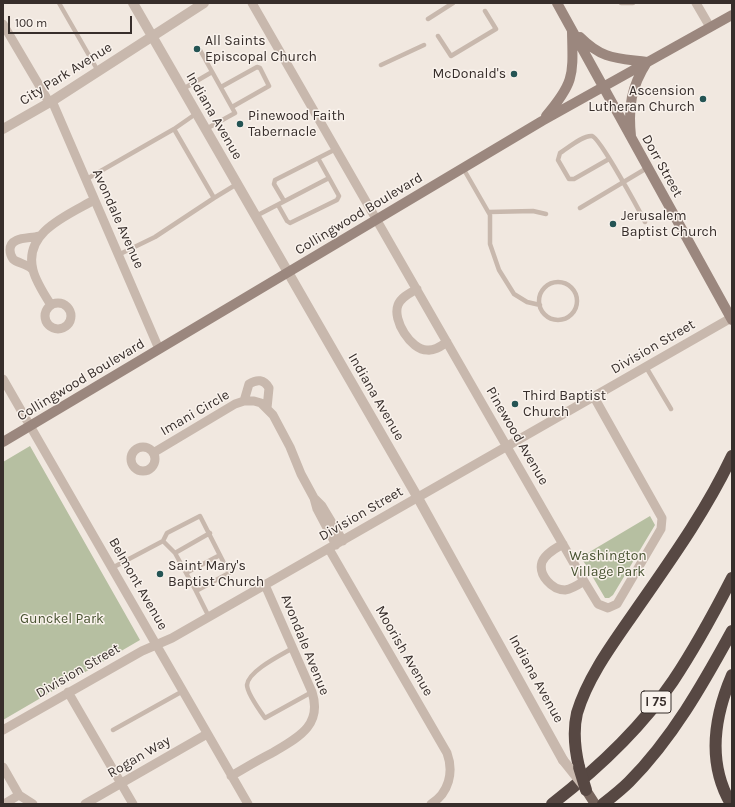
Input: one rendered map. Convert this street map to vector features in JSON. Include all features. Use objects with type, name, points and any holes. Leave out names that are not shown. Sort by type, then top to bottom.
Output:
[{"type":"highway","points":[[586,790],[579,767],[575,744],[576,725],[583,698],[613,644],[699,518],[732,456]]},
{"type":"highway","name":"I 75","points":[[552,804],[591,771],[647,714],[676,675],[713,616],[732,578]]},
{"type":"highway","name":"I 75","points":[[603,804],[629,782],[679,719],[705,679],[732,631]]},
{"type":"highway","points":[[731,804],[720,776],[715,741],[721,704],[732,675]]},
{"type":"main road","name":"Dorr Street","points":[[557,3],[731,320]]},
{"type":"main road","name":"Collingwood Boulevard","points":[[3,442],[542,121],[732,15]]},
{"type":"main road","points":[[572,30],[589,46],[606,56],[647,62],[632,91],[630,124],[632,140]]},
{"type":"main road","points":[[542,121],[559,101],[569,84],[572,73],[572,30]]},
{"type":"main road","name":"Indiana Avenue","points":[[586,790],[595,804]]},
{"type":"street","name":"Indiana Avenue","points":[[133,3],[418,498],[563,760],[586,790]]},
{"type":"street","name":"City Park Avenue","points":[[3,129],[50,102],[204,3]]},
{"type":"street","name":"Pinewood Avenue","points":[[252,3],[584,581],[598,604],[608,608],[617,604],[661,529],[662,518],[594,397]]},
{"type":"street","points":[[696,3],[710,27]]},
{"type":"street","name":"Avondale Avenue","points":[[3,24],[50,102],[160,349]]},
{"type":"street","points":[[32,269],[33,251],[39,236],[56,222],[94,200]]},
{"type":"street","points":[[39,236],[20,238],[14,241],[10,246],[10,254],[14,260],[26,264],[32,269],[51,305]]},
{"type":"street","points":[[417,289],[405,296],[399,304],[397,312],[399,322],[410,340],[422,350],[432,350],[447,342]]},
{"type":"street","name":"Division Street","points":[[3,730],[142,651],[172,638],[507,446],[731,320]]},
{"type":"street","name":"Belmont Avenue","points":[[3,379],[248,804]]},
{"type":"street","points":[[244,401],[249,384],[258,380],[262,381],[269,388],[267,408],[284,434],[301,474],[314,498],[322,506],[336,545]]},
{"type":"street","name":"Imani Circle","points":[[153,453],[244,401],[261,403],[267,408]]},
{"type":"street","points":[[563,544],[548,554],[542,562],[543,573],[546,579],[550,584],[560,590],[572,588],[584,581]]},
{"type":"street","name":"Moorish Avenue","points":[[336,545],[446,751],[450,769],[449,780],[445,790],[431,804]]},
{"type":"street","name":"Avondale Avenue","points":[[231,776],[297,738],[307,728],[313,716],[314,703],[312,692],[265,585]]},
{"type":"street","points":[[68,692],[133,804]]},
{"type":"street","name":"Rogan Way","points":[[85,804],[208,734]]},
{"type":"street","points":[[3,767],[19,795],[33,804]]},
{"type":"street","points":[[4,804],[19,795]]},
{"type":"lane","points":[[59,3],[98,71]]},
{"type":"lane","points":[[428,19],[446,5],[453,3]]},
{"type":"lane","points":[[621,3],[633,3]]},
{"type":"lane","points":[[438,36],[452,56],[496,29],[485,11]]},
{"type":"lane","points":[[381,65],[424,45]]},
{"type":"lane","points":[[200,50],[232,107],[234,114],[206,129]]},
{"type":"lane","points":[[221,88],[256,67],[260,68],[269,86],[232,107]]},
{"type":"lane","points":[[183,89],[212,72]]},
{"type":"lane","points":[[85,180],[174,129],[197,113]]},
{"type":"lane","points":[[174,129],[214,198]]},
{"type":"lane","points":[[609,159],[574,179],[569,179],[558,160],[560,153],[588,136],[594,136],[598,140],[646,222]]},
{"type":"lane","points":[[284,201],[274,181],[336,149]]},
{"type":"lane","points":[[278,205],[287,221],[290,223],[338,200],[338,196],[318,158]]},
{"type":"lane","points":[[463,168],[489,212],[490,244],[499,270],[514,294],[527,302],[540,305],[546,316],[552,319],[565,318],[574,310],[576,298],[574,292],[566,284],[554,283],[549,285],[541,293],[540,305]]},
{"type":"lane","points":[[580,208],[647,168]]},
{"type":"lane","points":[[256,216],[329,178]]},
{"type":"lane","points":[[118,255],[155,237],[237,184]]},
{"type":"lane","points":[[489,212],[533,211],[546,214]]},
{"type":"lane","points":[[646,367],[671,409]]},
{"type":"lane","points":[[112,568],[163,541],[167,533],[197,516],[200,516],[210,533],[229,573],[196,592]]},
{"type":"lane","points":[[175,553],[210,533]]},
{"type":"lane","points":[[163,541],[175,553],[209,617]]},
{"type":"lane","points":[[186,573],[220,554]]},
{"type":"lane","points":[[293,648],[252,674],[247,684],[248,690],[265,718],[312,692]]},
{"type":"lane","points":[[113,730],[183,691]]},
{"type":"green space","name":"Gunckel Park","points":[[30,446],[140,640],[3,720],[3,462]]},
{"type":"green space","name":"Washington Village Park","points":[[650,516],[655,525],[613,595],[609,598],[605,598],[581,557]]},
{"type":"place","name":"All Saints Episcopal Church","points":[[197,49]]},
{"type":"place","name":"McDonald's","points":[[514,74]]},
{"type":"place","name":"Ascension Lutheran Church","points":[[703,99]]},
{"type":"place","name":"Pinewood Faith Tabernacle","points":[[240,124]]},
{"type":"place","name":"Jerusalem Baptist Church","points":[[613,224]]},
{"type":"place","name":"Third Baptist Church","points":[[515,404]]},
{"type":"place","name":"Saint Mary's Baptist Church","points":[[160,574]]}]
